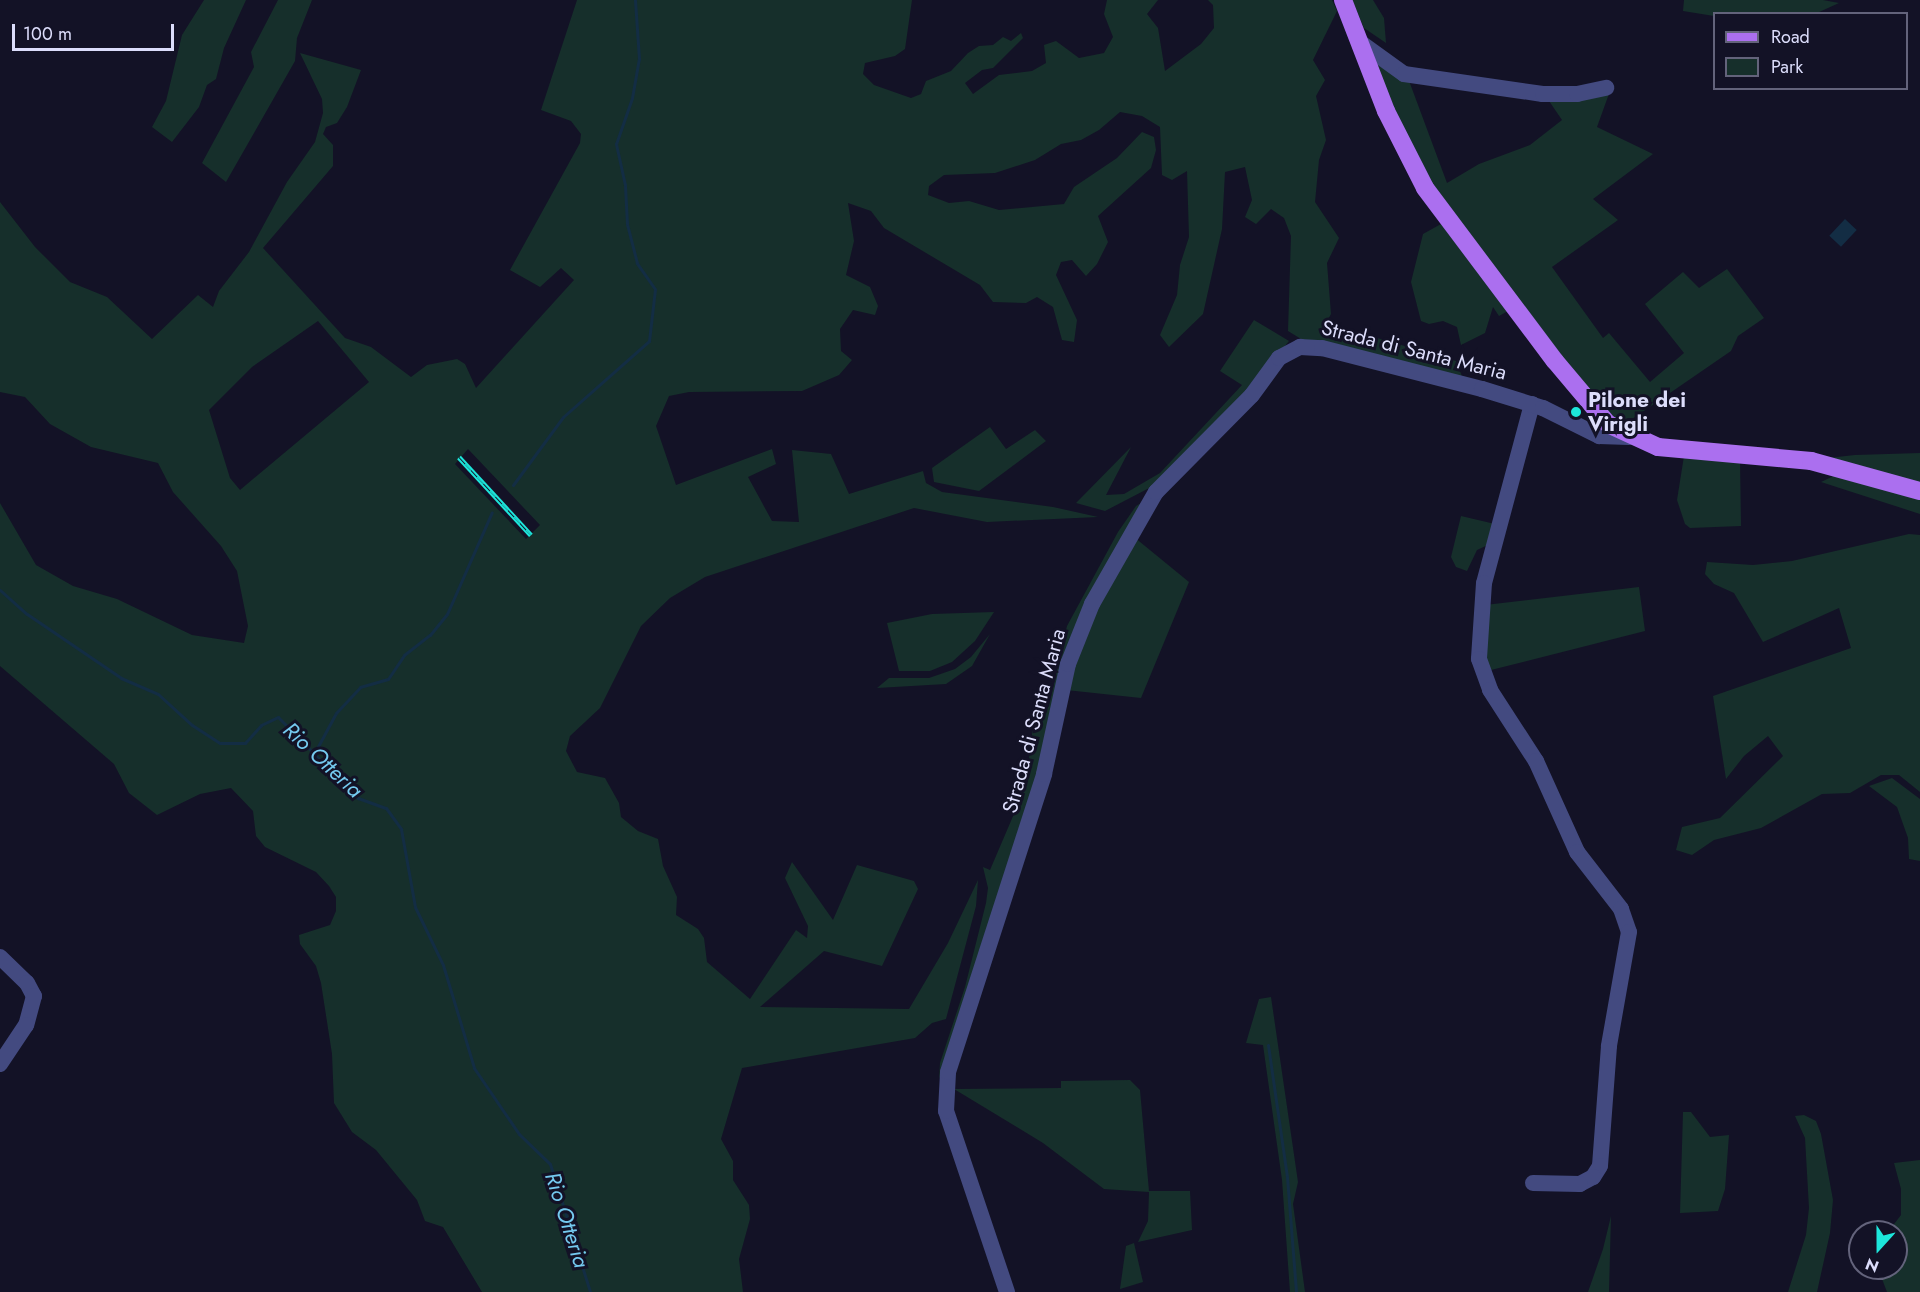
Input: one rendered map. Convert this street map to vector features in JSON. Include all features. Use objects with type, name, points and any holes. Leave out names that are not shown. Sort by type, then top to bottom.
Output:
[{"type":"main road","points":[[1343,0],[1392,124],[1433,200],[1584,397],[1608,424],[1629,437],[1666,448],[1821,462],[1920,491]]},
{"type":"street","points":[[1361,43],[1404,74],[1543,94],[1577,94],[1606,88]]},
{"type":"street","name":"Strada di Santa Maria","points":[[1007,1292],[946,1111],[945,1088],[1044,774],[1066,671],[1089,610],[1115,559],[1160,488],[1252,395],[1279,358],[1292,350],[1322,348],[1532,404],[1599,436],[1629,437]]},
{"type":"street","points":[[1532,404],[1482,591],[1478,644],[1480,666],[1496,702],[1540,769],[1580,857],[1622,909],[1629,928],[1609,1046],[1600,1166],[1583,1183],[1533,1183]]},
{"type":"street","points":[[0,957],[27,983],[34,996],[26,1025],[0,1064]]},
{"type":"green space","points":[[204,0],[246,0],[224,48],[216,79],[207,85],[199,107],[172,142],[152,127],[166,101],[182,35]]},
{"type":"green space","points":[[278,0],[312,0],[297,38],[295,61],[226,182],[202,163],[254,67],[251,52]]},
{"type":"green space","points":[[577,0],[912,0],[905,49],[895,56],[865,63],[863,74],[874,85],[911,98],[921,94],[926,81],[951,71],[968,53],[979,46],[993,45],[1003,37],[1011,41],[1021,33],[1023,38],[993,68],[982,70],[965,83],[973,94],[999,75],[1032,71],[1046,63],[1044,45],[1056,41],[1079,58],[1104,53],[1113,37],[1104,14],[1107,0],[1158,0],[1147,14],[1158,28],[1165,71],[1201,44],[1214,28],[1213,5],[1208,0],[1332,0],[1337,11],[1313,60],[1325,80],[1316,96],[1326,140],[1319,160],[1315,202],[1339,238],[1327,263],[1331,314],[1326,323],[1456,361],[1463,379],[1306,342],[1288,331],[1291,236],[1284,218],[1271,209],[1256,224],[1245,217],[1252,200],[1245,167],[1225,172],[1222,229],[1203,314],[1169,347],[1160,335],[1177,295],[1180,265],[1189,237],[1187,171],[1172,180],[1162,175],[1160,127],[1142,116],[1120,112],[1099,130],[1081,140],[1061,144],[1035,160],[995,173],[944,175],[929,186],[928,195],[949,203],[969,201],[999,210],[1064,204],[1074,187],[1117,158],[1142,132],[1154,137],[1156,150],[1151,168],[1098,216],[1108,242],[1097,264],[1086,276],[1072,260],[1061,262],[1056,275],[1077,320],[1074,342],[1062,340],[1053,307],[1037,297],[1026,303],[993,302],[980,285],[884,228],[871,211],[848,203],[854,241],[846,275],[870,287],[878,306],[875,315],[853,310],[840,329],[841,351],[852,360],[839,375],[802,391],[689,392],[669,396],[656,426],[676,485],[772,449],[776,464],[748,477],[772,521],[799,522],[792,450],[831,454],[849,494],[923,471],[926,483],[942,492],[1053,507],[1098,517],[987,522],[914,508],[705,577],[670,598],[641,626],[600,708],[570,736],[566,751],[577,772],[605,778],[619,803],[621,817],[638,831],[658,839],[663,866],[677,897],[676,915],[698,929],[704,938],[707,962],[750,999],[796,930],[807,938],[808,926],[785,878],[792,862],[833,920],[857,865],[914,881],[918,889],[882,966],[824,951],[760,1007],[909,1009],[948,943],[978,880],[976,906],[946,1019],[932,1023],[915,1038],[742,1068],[721,1139],[733,1161],[733,1180],[749,1205],[750,1219],[739,1259],[743,1292],[482,1292],[443,1227],[425,1221],[417,1200],[376,1150],[352,1132],[334,1103],[332,1054],[321,983],[316,966],[300,944],[299,935],[330,925],[336,911],[336,897],[329,886],[316,872],[265,847],[256,836],[253,811],[231,788],[200,794],[157,815],[129,793],[114,764],[0,666],[0,503],[36,565],[73,586],[117,599],[192,635],[244,643],[248,626],[237,571],[221,546],[173,492],[158,463],[91,447],[50,424],[25,397],[0,392],[0,202],[35,247],[70,282],[107,297],[152,339],[198,295],[213,307],[219,291],[249,252],[287,182],[315,142],[323,113],[322,99],[300,53],[361,70],[347,107],[337,123],[326,127],[323,134],[333,145],[333,166],[263,248],[345,338],[371,347],[411,377],[427,365],[457,359],[465,364],[476,388],[574,280],[561,268],[540,287],[510,270],[580,143],[581,134],[571,121],[541,110]],"holes":[[[318,321],[369,382],[240,490],[230,478],[209,410],[252,367]],[[468,449],[540,525],[526,539],[455,464]]]},
{"type":"green space","points":[[1352,0],[1373,0],[1384,18],[1386,43],[1364,28]]},
{"type":"green space","points":[[1684,0],[1823,0],[1839,3],[1819,12],[1713,12],[1713,16],[1683,11]]},
{"type":"green space","points":[[1370,52],[1408,78],[1447,183],[1479,164],[1530,145],[1562,120],[1547,98],[1610,91],[1597,127],[1653,154],[1593,199],[1618,220],[1552,267],[1603,338],[1609,333],[1650,382],[1684,353],[1645,304],[1683,272],[1699,288],[1727,269],[1764,318],[1738,336],[1731,351],[1622,426],[1610,417],[1443,204],[1414,153]]},
{"type":"green space","points":[[1441,224],[1508,311],[1499,316],[1493,307],[1485,333],[1461,345],[1457,327],[1443,321],[1429,324],[1421,321],[1411,282],[1423,234]]},
{"type":"green space","points":[[1254,320],[1289,341],[1250,389],[1155,485],[1105,511],[1076,503],[1131,447],[1106,495],[1124,494],[1160,473],[1242,385],[1220,371]]},
{"type":"green space","points":[[990,427],[1006,449],[1035,430],[1046,441],[979,491],[934,482],[932,468]]},
{"type":"green space","points":[[1920,453],[1920,484],[1828,458],[1855,455]]},
{"type":"green space","points":[[1684,456],[1740,459],[1741,526],[1690,528],[1685,524],[1677,500]]},
{"type":"green space","points":[[1840,473],[1920,498],[1920,514],[1821,482]]},
{"type":"green space","points":[[1146,500],[1113,553],[1045,749],[939,1079],[940,1063],[965,987],[986,903],[988,888],[983,867],[990,870],[1025,788],[1033,727],[1049,706],[1067,626],[1118,532],[1136,506]]},
{"type":"green space","points":[[1461,516],[1495,524],[1490,544],[1477,550],[1467,571],[1456,567],[1451,557]]},
{"type":"green space","points":[[1909,534],[1920,535],[1920,792],[1899,775],[1881,775],[1850,793],[1822,794],[1761,828],[1714,840],[1692,855],[1676,850],[1682,827],[1720,818],[1783,756],[1768,736],[1744,756],[1726,779],[1713,696],[1851,648],[1839,608],[1763,642],[1734,593],[1714,584],[1705,574],[1707,562],[1753,565],[1792,561]]},
{"type":"green space","points":[[1134,537],[1189,582],[1141,698],[1066,690],[1085,634]]},
{"type":"green space","points":[[1639,587],[1645,631],[1487,671],[1485,605]]},
{"type":"green space","points":[[994,612],[975,641],[952,662],[930,671],[899,671],[887,623],[932,614]]},
{"type":"green space","points":[[990,634],[972,666],[946,684],[877,688],[889,678],[929,678],[955,669],[971,657]]},
{"type":"green space","points":[[1892,778],[1920,799],[1920,861],[1909,859],[1908,838],[1897,807],[1869,786]]},
{"type":"green space","points":[[1271,997],[1298,1182],[1293,1204],[1305,1292],[1290,1292],[1282,1180],[1263,1045],[1246,1043],[1259,999]]},
{"type":"green space","points":[[1130,1080],[1140,1090],[1149,1191],[1190,1191],[1192,1230],[1138,1242],[1148,1221],[1149,1192],[1104,1189],[1043,1143],[954,1089],[1061,1088],[1061,1081]]},
{"type":"green space","points":[[1683,1112],[1691,1112],[1710,1137],[1729,1135],[1725,1189],[1718,1211],[1680,1213]]},
{"type":"green space","points":[[1804,1115],[1816,1121],[1821,1134],[1833,1200],[1830,1233],[1817,1292],[1788,1292],[1806,1235],[1809,1208],[1805,1138],[1795,1116]]},
{"type":"green space","points":[[1920,1160],[1920,1292],[1887,1292],[1882,1280],[1908,1280],[1908,1220],[1897,1220],[1901,1215],[1901,1189],[1894,1163]]},
{"type":"green space","points":[[1611,1216],[1609,1292],[1588,1292],[1603,1249]]},
{"type":"green space","points":[[1134,1243],[1143,1282],[1120,1289],[1126,1246]]},
{"type":"water","points":[[1845,219],[1857,230],[1841,247],[1829,236]]},
{"type":"waterway","points":[[513,485],[563,417],[649,341],[655,289],[637,263],[627,224],[625,185],[616,144],[632,98],[639,59],[635,0]]},
{"type":"waterway","points":[[315,752],[336,713],[360,687],[388,679],[404,655],[430,635],[447,614],[492,512]]},
{"type":"waterway","name":"Rio Otteria","points":[[0,590],[27,614],[121,678],[158,694],[192,725],[220,743],[245,743],[261,725],[278,717],[358,798],[386,808],[401,829],[415,907],[443,965],[474,1068],[519,1134],[550,1164],[590,1292]]},
{"type":"waterway","points":[[1268,1045],[1287,1177],[1296,1292]]},
{"type":"railway","points":[[459,457],[531,535]]},
{"type":"place","name":"Pilone dei Virigli","points":[[1576,412]]}]
